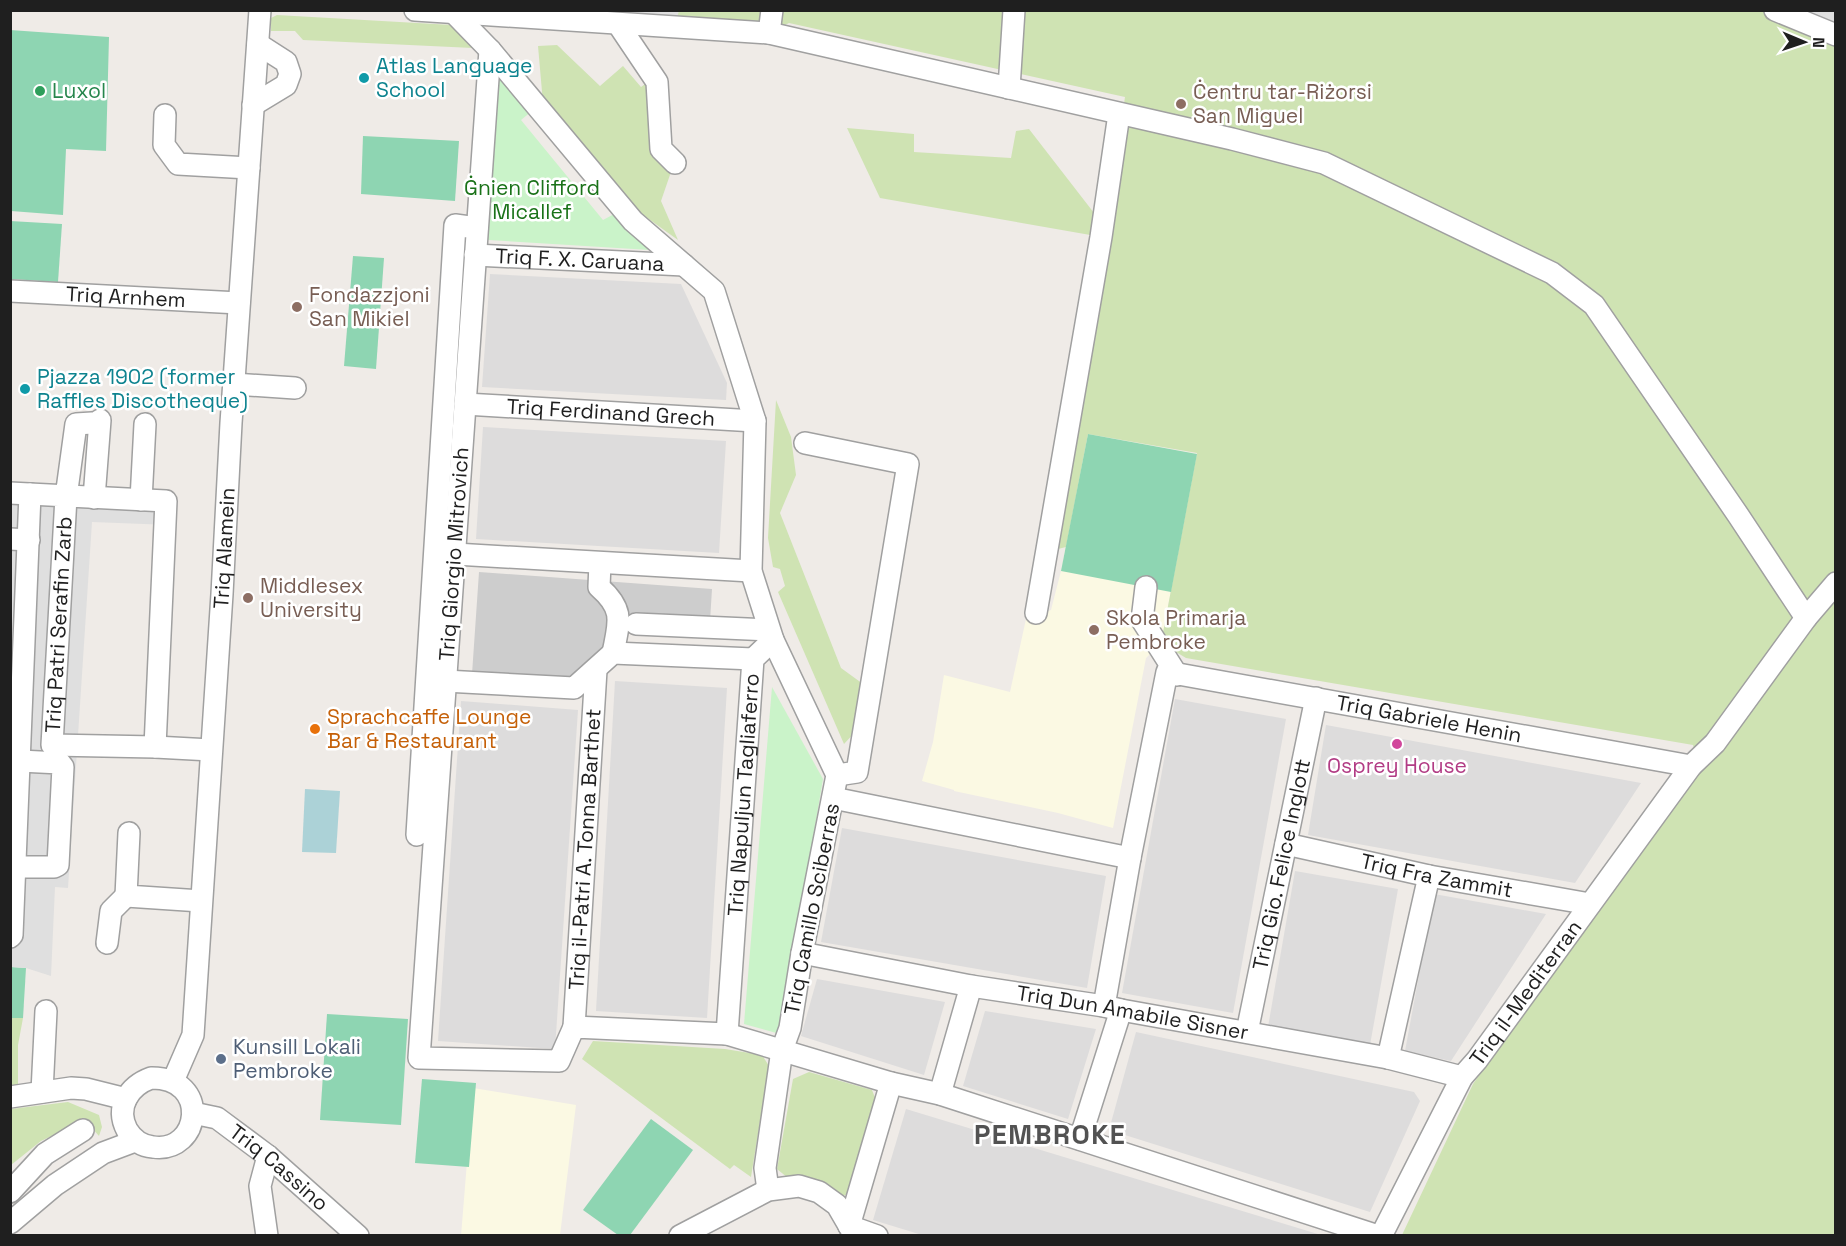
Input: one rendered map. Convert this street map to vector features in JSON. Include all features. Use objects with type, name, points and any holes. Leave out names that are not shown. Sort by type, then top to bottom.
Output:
[{"type":"street","name":"Triq Alamein","points":[[173,1081],[193,1035],[239,303],[260,10]]},
{"type":"street","points":[[415,10],[769,33],[1232,139],[1324,164],[1552,273],[1594,305],[1806,618]]},
{"type":"street","points":[[769,33],[772,10]]},
{"type":"street","points":[[1009,88],[1014,10]]},
{"type":"street","points":[[1775,10],[1836,35]]},
{"type":"street","points":[[454,13],[490,50],[633,221],[714,291],[755,421],[751,571],[771,635],[636,624]]},
{"type":"street","points":[[618,24],[657,82],[661,149],[675,163]]},
{"type":"street","points":[[253,105],[286,85],[290,74],[286,62],[258,44]]},
{"type":"street","name":"Triq Giorgio Mitrovich","points":[[419,1058],[490,50]]},
{"type":"street","points":[[1036,613],[1101,237],[1119,114]]},
{"type":"street","points":[[165,116],[164,146],[178,164],[249,168]]},
{"type":"street","points":[[417,835],[455,225],[477,228]]},
{"type":"street","name":"Triq F. X. Caruana","points":[[476,255],[684,265]]},
{"type":"street","name":"Triq Arnhem","points":[[10,291],[239,303]]},
{"type":"street","points":[[234,384],[295,387]]},
{"type":"street","name":"Triq Ferdinand Grech","points":[[465,404],[755,421]]},
{"type":"street","points":[[66,497],[76,424],[96,421],[94,498]]},
{"type":"street","points":[[141,500],[145,424]]},
{"type":"street","points":[[804,443],[908,464],[857,772],[837,775]]},
{"type":"street","points":[[10,937],[12,935],[15,867],[20,494],[166,501],[155,747],[212,750]]},
{"type":"street","name":"Triq Patri Serafin Zarb","points":[[66,497],[52,745],[155,747]]},
{"type":"street","points":[[455,554],[751,571]]},
{"type":"street","points":[[446,681],[574,688],[613,653],[619,617],[612,599],[599,587],[600,563]]},
{"type":"street","name":"Triq il-Mediterran","points":[[1379,1236],[1462,1077],[1477,1060],[1691,766],[1715,743],[1806,618],[1836,583]]},
{"type":"street","points":[[1080,1139],[1112,1008],[1130,858],[1172,673],[1142,620],[1146,587]]},
{"type":"street","name":"Triq Camillo Sciberras","points":[[768,1190],[765,1168],[782,1050],[790,1028],[802,952],[837,775],[771,635]]},
{"type":"street","name":"Triq Napuljun Tagliaferro","points":[[727,1034],[753,659],[771,635]]},
{"type":"street","points":[[613,653],[753,659]]},
{"type":"street","name":"Triq il-Patri A. Tonna Barthet","points":[[419,1058],[560,1061],[574,1027],[596,670]]},
{"type":"street","name":"Triq Gabriele Henin","points":[[1172,673],[1691,766]]},
{"type":"street","name":"Triq Gio. Felice Inglott","points":[[1247,1032],[1316,698]]},
{"type":"street","points":[[15,867],[54,867],[58,865],[63,767],[60,763],[17,752]]},
{"type":"street","points":[[833,798],[1130,858]]},
{"type":"street","points":[[107,943],[111,911],[126,896],[129,833]]},
{"type":"street","name":"Triq Fra Zammit","points":[[1286,844],[1430,876],[1590,904]]},
{"type":"street","points":[[1388,1058],[1430,876]]},
{"type":"street","points":[[126,896],[201,901]]},
{"type":"street","name":"Triq Dun Amabile Sisner","points":[[802,952],[971,986],[1112,1008],[1388,1058],[1462,1077]]},
{"type":"street","points":[[940,1094],[971,986]]},
{"type":"street","points":[[42,1092],[46,1011]]},
{"type":"street","points":[[574,1027],[727,1034],[891,1083],[940,1094],[1379,1236]]},
{"type":"street","points":[[151,1078],[173,1081],[188,1094],[191,1103],[193,1113],[187,1133],[171,1146],[160,1148],[135,1142],[126,1129],[123,1119],[126,1099],[131,1090],[140,1082],[151,1078]]},
{"type":"street","points":[[852,1231],[891,1083]]},
{"type":"street","points":[[10,1096],[71,1088],[86,1089],[126,1099]]},
{"type":"street","name":"Triq Cassino","points":[[193,1113],[217,1118],[268,1156],[358,1236]]},
{"type":"street","points":[[10,1192],[45,1154],[83,1130]]},
{"type":"street","points":[[10,1223],[55,1185],[103,1153],[135,1142]]},
{"type":"street","points":[[267,1236],[260,1186],[268,1156]]},
{"type":"street","points":[[680,1236],[768,1190],[800,1186],[819,1192],[837,1205],[852,1231],[877,1236]]},
{"type":"shaded area","points":[[610,11],[679,11],[676,21],[613,16]]},
{"type":"shaded area","points":[[1813,11],[1835,11],[1835,31],[1809,18]]},
{"type":"shaded area","points":[[490,274],[681,284],[727,383],[726,400],[482,387]]},
{"type":"shaded area","points":[[483,427],[726,441],[719,553],[476,539]]},
{"type":"shaded area","name":"Skola Primarja Pembroke","points":[[1088,434],[1197,454],[1161,643],[1146,658],[1113,828],[1058,813],[954,791],[922,781],[933,742],[944,675],[1010,692],[1026,619],[1051,610]]},
{"type":"shaded area","points":[[11,482],[173,494],[170,525],[92,522],[68,888],[55,887],[51,976],[26,968],[11,967]]},
{"type":"shaded area","points":[[479,572],[712,589],[710,621],[628,617],[585,681],[472,674]]},
{"type":"shaded area","points":[[615,681],[727,688],[707,1018],[596,1011]]},
{"type":"shaded area","points":[[1175,699],[1286,719],[1233,1013],[1122,993]]},
{"type":"shaded area","points":[[461,701],[578,710],[555,1049],[438,1041]]},
{"type":"shaded area","points":[[1326,725],[1641,783],[1575,883],[1308,835]]},
{"type":"shaded area","points":[[842,828],[1106,876],[1087,988],[821,942]]},
{"type":"shaded area","points":[[1295,871],[1398,889],[1370,1045],[1268,1027]]},
{"type":"shaded area","points":[[1434,894],[1546,914],[1451,1061],[1405,1051]]},
{"type":"shaded area","points":[[817,979],[945,1002],[924,1075],[801,1036]]},
{"type":"shaded area","points":[[985,1011],[1096,1029],[1068,1119],[963,1086]]},
{"type":"shaded area","points":[[1136,1032],[1414,1092],[1420,1101],[1370,1212],[1109,1130]]},
{"type":"shaded area","points":[[473,1088],[576,1105],[560,1235],[461,1236]]},
{"type":"shaded area","points":[[906,1109],[1321,1235],[922,1235],[873,1220]]},
{"type":"green space","points":[[1762,10],[1835,43],[1835,1235],[1402,1235],[1473,1084],[1700,770],[1693,745],[1186,658],[1161,643],[1197,453],[1088,434],[1066,547],[1058,549],[1074,427],[1125,97],[789,23],[769,33],[567,11]]},
{"type":"green space","points":[[277,15],[452,25],[473,48],[303,40],[295,31],[271,31],[271,18]]},
{"type":"green space","name":"Luxol","points":[[10,30],[109,37],[106,151],[66,149],[63,215],[11,211]]},
{"type":"green space","points":[[557,45],[600,86],[623,66],[641,87],[648,82],[672,169],[661,201],[678,240],[632,207],[543,103],[538,46]]},
{"type":"green space","name":"Ġnien Clifford Micallef","points":[[496,72],[532,111],[521,120],[603,220],[616,213],[650,250],[488,240]]},
{"type":"green space","points":[[847,128],[914,134],[914,152],[1011,158],[1016,131],[1029,129],[1101,222],[1096,236],[880,198]]},
{"type":"green space","points":[[363,136],[459,141],[455,201],[361,194]]},
{"type":"green space","points":[[10,221],[62,224],[58,282],[11,279]]},
{"type":"green space","points":[[353,256],[384,258],[376,369],[344,366]]},
{"type":"green space","points":[[776,400],[791,437],[796,475],[780,513],[841,668],[863,684],[856,731],[844,744],[778,592],[785,586],[780,569],[773,567],[768,538]]},
{"type":"green space","points":[[1088,434],[1197,454],[1171,592],[1061,571]]},
{"type":"green space","points":[[772,687],[823,779],[780,1034],[744,1024]]},
{"type":"green space","points":[[11,967],[26,968],[23,1018],[11,1018]]},
{"type":"green space","points":[[327,1014],[408,1019],[401,1125],[320,1120]]},
{"type":"green space","points":[[11,1018],[23,1018],[18,1045],[18,1086],[11,1087]]},
{"type":"green space","points":[[593,1041],[725,1049],[762,1055],[769,1066],[751,1177],[734,1165],[730,1169],[582,1059]]},
{"type":"green space","points":[[809,1072],[872,1090],[879,1108],[855,1191],[843,1196],[811,1179],[788,1178],[777,1169],[793,1079]]},
{"type":"green space","points":[[422,1079],[476,1083],[469,1167],[415,1163]]},
{"type":"green space","points":[[68,1102],[99,1115],[102,1127],[99,1136],[85,1120],[41,1141],[11,1165],[11,1109]]},
{"type":"green space","points":[[651,1119],[693,1150],[630,1235],[618,1235],[583,1210]]},
{"type":"water","points":[[305,789],[340,791],[336,853],[302,852]]},
{"type":"place","name":"Atlas Language School","points":[[364,78]]},
{"type":"place","name":"Luxol","points":[[40,91]]},
{"type":"place","name":"Ċentru tar-Riżorsi San Miguel","points":[[1181,104]]},
{"type":"place","name":"Fondazzjoni San Mikiel","points":[[297,307]]},
{"type":"place","name":"Pjazza 1902 (former Raffles Discotheque)","points":[[25,389]]},
{"type":"place","name":"Middlesex University","points":[[248,598]]},
{"type":"place","name":"Skola Primarja Pembroke","points":[[1094,630]]},
{"type":"place","name":"Sprachcaffe Lounge Bar & Restaurant","points":[[315,729]]},
{"type":"place","name":"Osprey House","points":[[1397,744]]},
{"type":"place","name":"Kunsill Lokali Pembroke","points":[[221,1059]]},
{"type":"district","name":"PEMBROKE","points":[[1050,1135]]}]
